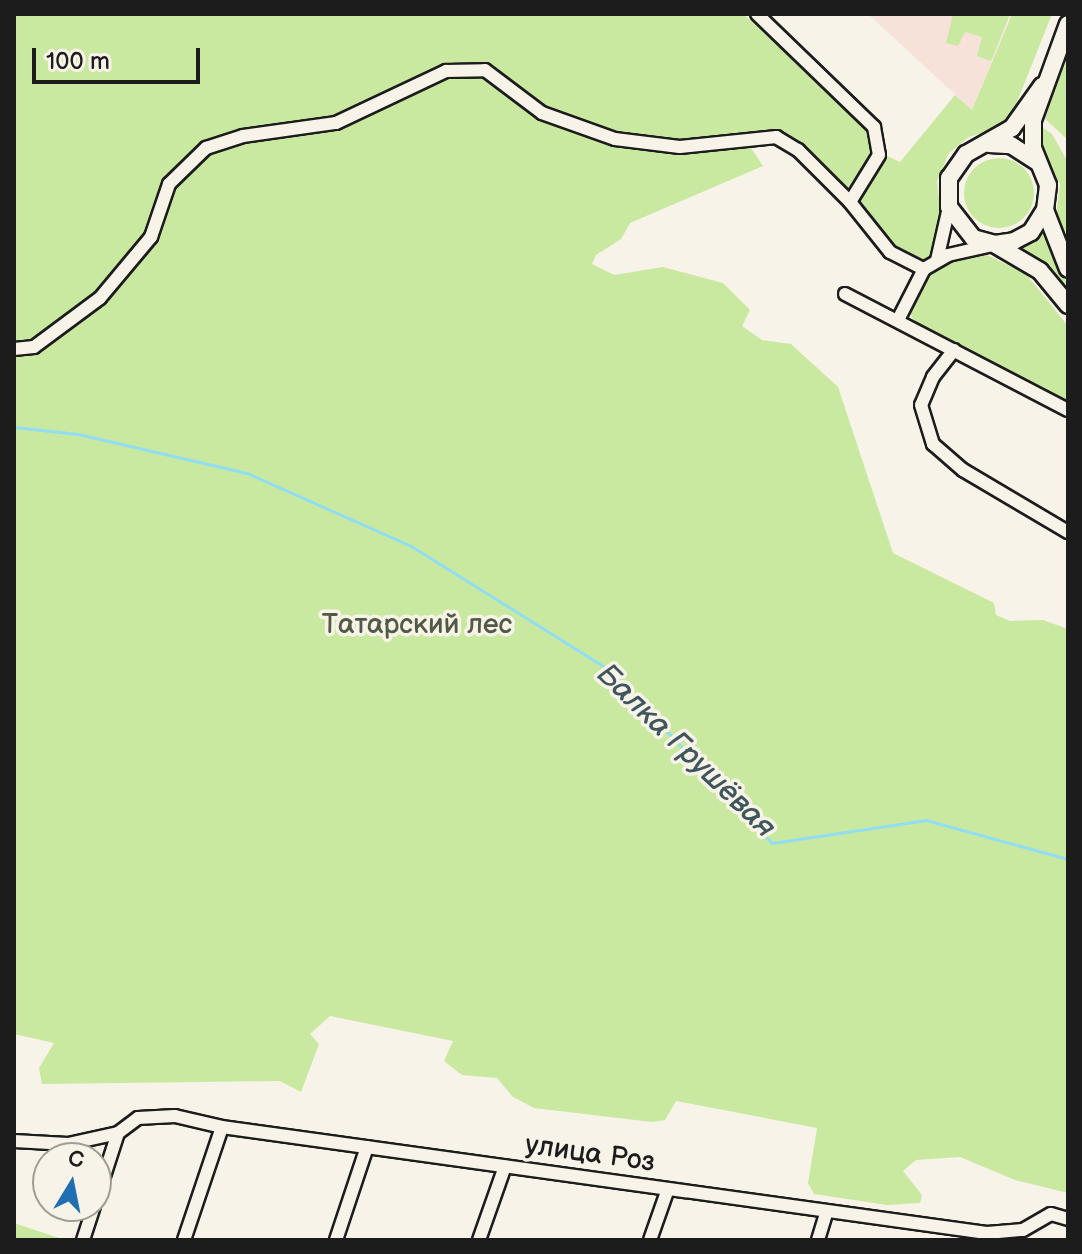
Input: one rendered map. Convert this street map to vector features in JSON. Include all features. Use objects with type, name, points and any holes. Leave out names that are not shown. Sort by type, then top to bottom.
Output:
[{"type":"main road","points":[[1068,24],[1042,86],[1032,137],[1037,162],[1048,185],[1045,210],[1068,269]]},
{"type":"main road","points":[[1042,86],[1012,128],[979,146],[956,164],[949,178],[949,207],[962,230],[995,244],[1040,271],[1068,305]]},
{"type":"main road","points":[[979,146],[1011,145],[1037,162]]},
{"type":"main road","points":[[995,244],[1023,237],[1045,210]]},
{"type":"street","points":[[757,14],[874,127],[879,155],[850,202]]},
{"type":"street","points":[[14,349],[34,347],[100,298],[151,237],[169,184],[206,148],[243,136],[336,123],[446,71],[485,70],[542,113],[615,139],[680,147],[776,137],[808,160],[850,202],[890,252],[924,269]]},
{"type":"street","points":[[937,260],[949,207]]},
{"type":"street","points":[[898,320],[924,269],[937,260],[995,244]]},
{"type":"street","points":[[845,294],[1068,410]]},
{"type":"street","points":[[954,350],[933,377],[921,405],[933,444],[963,470],[1068,532]]},
{"type":"street","name":"улица Роз","points":[[14,1141],[68,1144],[118,1133],[138,1118],[156,1115],[222,1127],[827,1211],[986,1237],[1023,1230],[1051,1214],[1068,1219]]},
{"type":"street","points":[[184,1240],[222,1127]]},
{"type":"street","points":[[112,1151],[118,1133]]},
{"type":"street","points":[[336,1240],[367,1147]]},
{"type":"street","name":"улица Роз","points":[[479,1240],[505,1166]]},
{"type":"street","name":"улица Роз","points":[[650,1240],[668,1189]]},
{"type":"street","points":[[818,1240],[827,1211]]},
{"type":"shaded area","points":[[868,14],[1011,14],[972,110]]},
{"type":"green space","name":"Татарский лес","points":[[14,14],[743,14],[854,116],[866,130],[871,154],[845,192],[798,140],[769,131],[743,136],[763,166],[630,223],[621,239],[596,255],[592,264],[614,275],[663,267],[723,283],[750,310],[742,326],[762,340],[791,344],[838,387],[893,553],[994,603],[996,615],[1010,621],[1043,620],[1068,629],[1068,1193],[1015,1180],[960,1157],[916,1160],[903,1171],[922,1195],[920,1203],[887,1205],[814,1194],[808,1183],[817,1128],[676,1101],[665,1120],[652,1122],[534,1108],[513,1097],[497,1078],[462,1075],[444,1061],[453,1041],[330,1016],[310,1034],[319,1044],[301,1092],[280,1081],[42,1084],[39,1068],[54,1043],[14,1034]]},
{"type":"green space","points":[[953,14],[1010,14],[991,61],[977,56],[982,37],[965,32],[958,46],[946,43]]},
{"type":"green space","points":[[1012,14],[1052,14],[1013,112],[998,128],[969,137],[949,153],[937,181],[942,228],[935,255],[921,263],[900,257],[856,209],[857,195],[883,154],[900,162],[955,95],[972,110]]},
{"type":"green space","points":[[1068,57],[1068,140],[1043,117]]},
{"type":"green space","points":[[1039,125],[1052,134],[1068,162],[1068,224],[1063,239],[1068,260],[1055,224],[1060,184],[1038,144]]},
{"type":"green space","points":[[999,158],[1024,168],[1034,193],[1024,218],[999,228],[974,218],[964,193],[974,168]]},
{"type":"green space","points":[[1044,233],[1068,286],[1068,299],[1022,249]]},
{"type":"green space","points":[[962,254],[985,254],[1026,274],[1068,326],[1068,402],[916,324],[908,310],[924,279]]},
{"type":"green space","points":[[14,1223],[65,1240],[14,1240]]},
{"type":"waterway","name":"Балка Грушёвая","points":[[14,427],[78,434],[247,473],[411,546],[608,669],[772,843],[926,820],[1068,859]]}]
